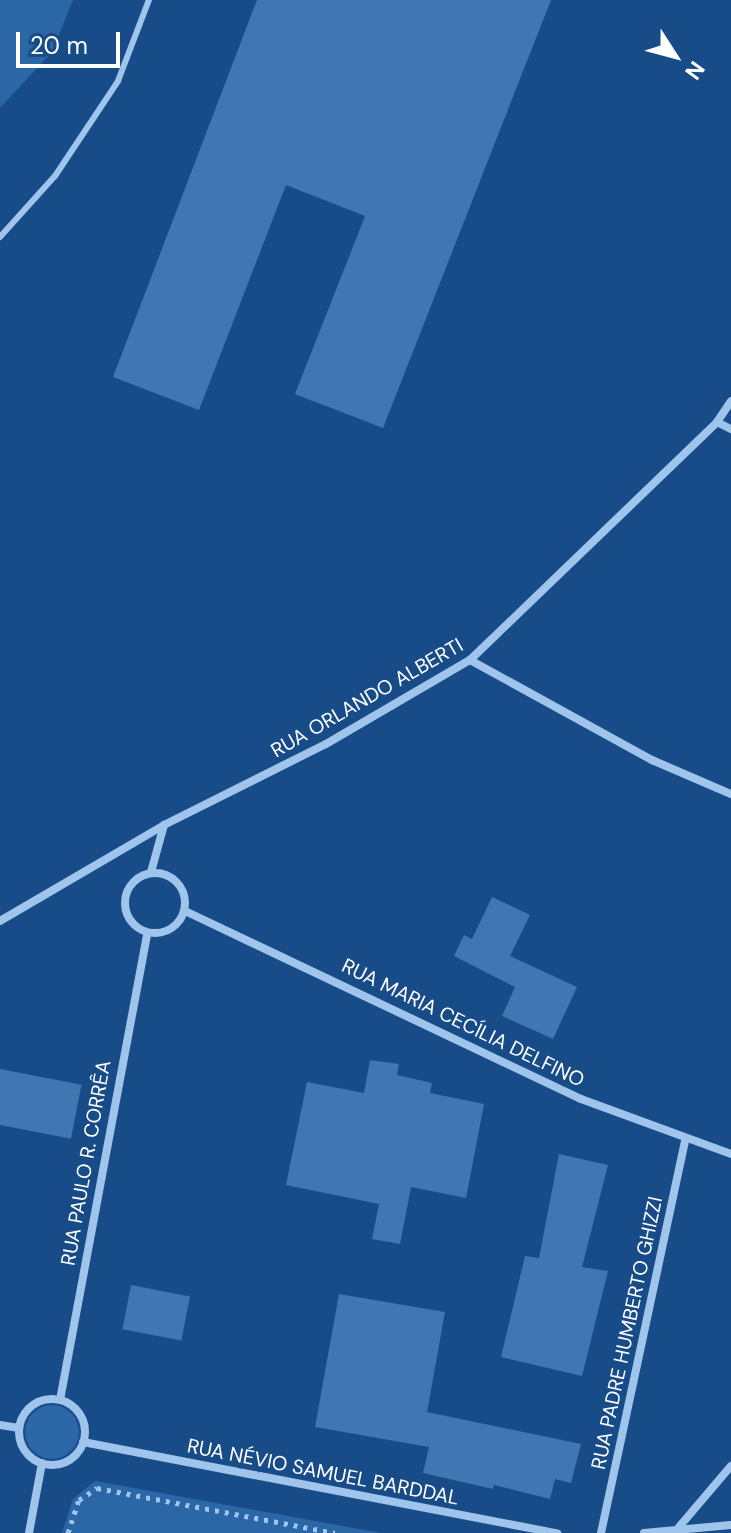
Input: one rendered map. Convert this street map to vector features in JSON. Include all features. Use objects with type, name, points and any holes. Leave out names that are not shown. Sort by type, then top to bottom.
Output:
[{"type":"street","name":"RUA ORLANDO ALBERTI","points":[[0,921],[164,825],[326,744],[470,660],[717,422],[731,401]]},
{"type":"street","points":[[717,422],[731,429]]},
{"type":"street","points":[[470,660],[652,760],[731,794]]},
{"type":"street","points":[[151,872],[164,825]]},
{"type":"street","points":[[151,872],[178,882],[185,896],[185,911],[163,933],[147,933],[132,924],[125,900],[136,879],[151,872]]},
{"type":"street","name":"RUA MARIA CECÍLIA DELFINO","points":[[185,911],[581,1099],[685,1140],[731,1154]]},
{"type":"street","name":"RUA PAULO R. CORRÊA","points":[[60,1400],[147,933]]},
{"type":"street","name":"RUA PADRE HUMBERTO GHIZZI","points":[[601,1533],[685,1140]]},
{"type":"street","points":[[60,1400],[83,1421],[83,1442],[64,1462],[42,1463],[23,1447],[19,1428],[28,1409],[40,1401],[60,1400]]},
{"type":"street","points":[[0,1425],[19,1428]]},
{"type":"street","name":"RUA NÉVIO SAMUEL BARDDAL","points":[[83,1442],[557,1533]]},
{"type":"street","points":[[29,1533],[42,1463]]},
{"type":"street","points":[[679,1527],[731,1466]]},
{"type":"street","points":[[644,1533],[679,1527],[731,1525]]},
{"type":"lane","points":[[0,237],[55,176],[118,81],[149,0]]},
{"type":"path","points":[[68,1533],[79,1500],[97,1488],[335,1533]]},
{"type":"shaded area","points":[[0,0],[73,0],[52,52],[0,108]]},
{"type":"shaded area","points":[[52,1405],[71,1413],[79,1432],[71,1451],[52,1459],[33,1451],[25,1432],[33,1413]]},
{"type":"shaded area","points":[[95,1481],[381,1533],[62,1533],[73,1499]]},
{"type":"building","points":[[257,0],[551,0],[383,428],[295,394],[365,216],[286,185],[199,410],[113,377]]},
{"type":"building","points":[[492,897],[530,915],[510,956],[577,987],[553,1039],[502,1016],[515,987],[454,956],[464,935],[472,939]]},
{"type":"building","points":[[370,1060],[399,1064],[397,1075],[432,1083],[430,1093],[484,1104],[466,1198],[411,1187],[400,1244],[372,1239],[379,1204],[286,1185],[307,1082],[364,1093]]},
{"type":"building","points":[[0,1069],[81,1085],[71,1139],[0,1125]]},
{"type":"building","points":[[559,1154],[608,1165],[582,1267],[608,1271],[582,1376],[501,1357],[525,1256],[539,1258]]},
{"type":"building","points":[[131,1285],[190,1296],[181,1341],[122,1329]]},
{"type":"building","points":[[339,1294],[445,1312],[427,1412],[581,1444],[571,1483],[555,1479],[550,1499],[494,1485],[493,1489],[423,1473],[429,1447],[315,1427]]}]
